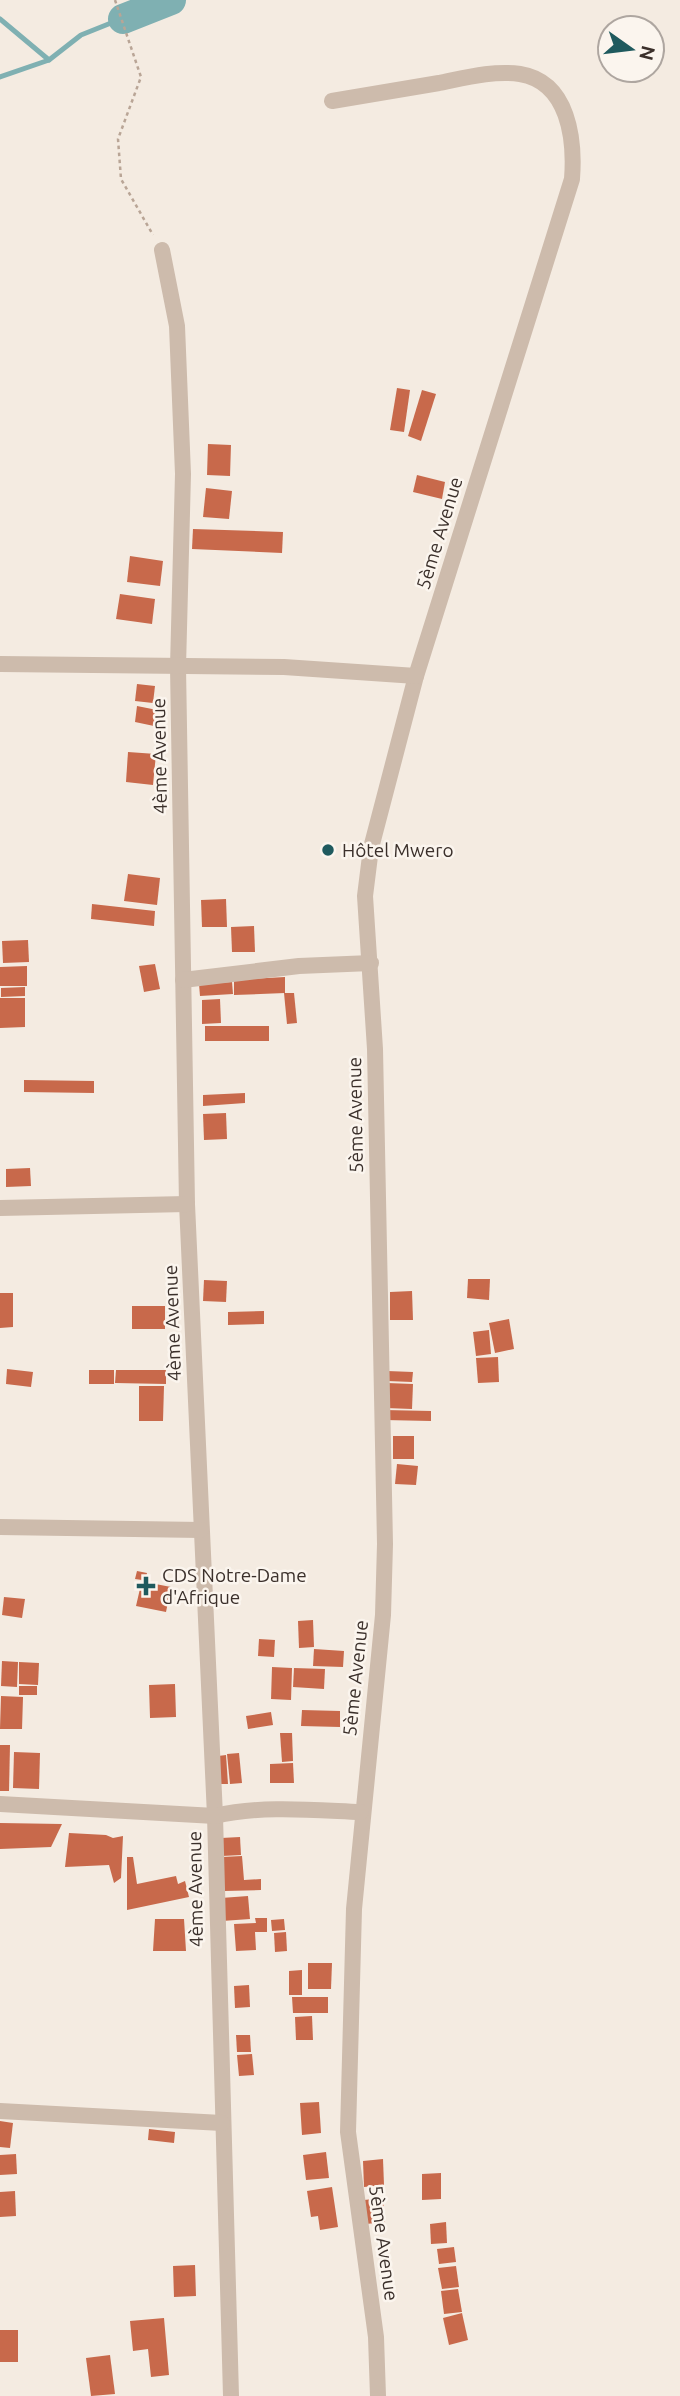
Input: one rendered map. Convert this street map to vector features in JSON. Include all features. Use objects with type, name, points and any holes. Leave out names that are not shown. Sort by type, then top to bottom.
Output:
[{"type":"street","name":"5ème Avenue","points":[[332,101],[480,75],[521,74],[546,87],[565,108],[574,147],[572,180],[416,676],[371,848],[365,896],[375,1049],[385,1544],[383,1615],[361,1812],[354,1909],[348,2132],[376,2337],[377,2396]]},
{"type":"street","name":"4ème Avenue","points":[[162,250],[177,326],[183,474],[178,667],[187,1204],[215,1816],[231,2396]]},
{"type":"street","points":[[0,664],[284,667],[416,676]]},
{"type":"street","points":[[183,981],[299,966],[371,963]]},
{"type":"street","points":[[0,1208],[187,1204]]},
{"type":"street","points":[[0,1527],[201,1530]]},
{"type":"street","points":[[0,1804],[215,1816],[241,1810],[281,1808],[361,1812]]},
{"type":"street","points":[[0,2111],[222,2123]]},
{"type":"path","points":[[115,0],[141,78],[118,139],[121,179],[162,250]]},
{"type":"building","points":[[397,388],[410,390],[404,432],[390,430]]},
{"type":"building","points":[[422,390],[436,394],[421,441],[408,436]]},
{"type":"building","points":[[208,444],[231,445],[230,476],[207,475]]},
{"type":"building","points":[[417,475],[445,482],[442,499],[413,492]]},
{"type":"building","points":[[206,488],[232,491],[229,519],[203,517]]},
{"type":"building","points":[[193,529],[283,532],[282,553],[192,549]]},
{"type":"building","points":[[130,556],[163,561],[160,586],[127,582]]},
{"type":"building","points":[[120,594],[155,599],[152,624],[116,619]]},
{"type":"building","points":[[137,684],[155,686],[153,703],[135,701]]},
{"type":"building","points":[[137,706],[157,710],[154,726],[135,722]]},
{"type":"building","points":[[128,752],[156,754],[153,785],[126,782]]},
{"type":"building","points":[[128,874],[160,878],[157,905],[124,901]]},
{"type":"building","points":[[226,899],[227,927],[202,927],[201,900]]},
{"type":"building","points":[[92,904],[155,911],[154,926],[91,919]]},
{"type":"building","points":[[254,926],[255,952],[232,952],[231,927]]},
{"type":"building","points":[[28,940],[29,962],[3,963],[2,941]]},
{"type":"building","points":[[155,964],[160,989],[144,992],[139,966]]},
{"type":"building","points":[[27,966],[27,986],[0,986],[0,967]]},
{"type":"building","points":[[285,977],[285,993],[234,995],[234,980]]},
{"type":"building","points":[[232,982],[233,994],[200,996],[199,984]]},
{"type":"building","points":[[25,987],[25,996],[1,997],[1,988]]},
{"type":"building","points":[[284,993],[294,993],[297,1023],[287,1024]]},
{"type":"building","points":[[0,998],[25,998],[25,1027],[0,1028]]},
{"type":"building","points":[[220,999],[221,1023],[202,1024],[202,1000]]},
{"type":"building","points":[[205,1026],[269,1026],[269,1041],[205,1041]]},
{"type":"building","points":[[24,1080],[94,1081],[94,1093],[24,1092]]},
{"type":"building","points":[[245,1093],[245,1103],[203,1106],[203,1095]]},
{"type":"building","points":[[226,1113],[227,1139],[204,1140],[203,1114]]},
{"type":"building","points":[[30,1168],[31,1186],[6,1187],[6,1169]]},
{"type":"building","points":[[468,1279],[490,1279],[489,1300],[467,1298]]},
{"type":"building","points":[[204,1280],[227,1281],[226,1302],[203,1301]]},
{"type":"building","points":[[412,1291],[413,1320],[390,1320],[390,1292]]},
{"type":"building","points":[[0,1293],[13,1293],[13,1327],[0,1328]]},
{"type":"building","points":[[132,1306],[165,1306],[165,1329],[132,1329]]},
{"type":"building","points":[[264,1311],[264,1324],[228,1325],[228,1312]]},
{"type":"building","points":[[509,1319],[514,1349],[495,1353],[489,1323]]},
{"type":"building","points":[[489,1330],[491,1354],[476,1356],[473,1332]]},
{"type":"building","points":[[498,1357],[499,1382],[478,1383],[476,1358]]},
{"type":"building","points":[[7,1369],[33,1372],[31,1387],[6,1384]]},
{"type":"building","points":[[89,1370],[114,1370],[114,1384],[89,1384]]},
{"type":"building","points":[[116,1370],[166,1370],[166,1384],[115,1383]]},
{"type":"building","points":[[387,1371],[413,1372],[412,1382],[387,1381]]},
{"type":"building","points":[[387,1383],[413,1384],[412,1409],[386,1408]]},
{"type":"building","points":[[139,1386],[164,1386],[163,1421],[139,1421]]},
{"type":"building","points":[[384,1410],[431,1411],[431,1421],[384,1420]]},
{"type":"building","points":[[393,1436],[414,1436],[414,1459],[393,1459]]},
{"type":"building","points":[[397,1464],[418,1466],[416,1485],[395,1484]]},
{"type":"building","points":[[137,1571],[147,1573],[145,1582],[171,1587],[166,1612],[136,1606],[142,1580],[135,1579]]},
{"type":"building","points":[[4,1597],[25,1599],[22,1618],[2,1615]]},
{"type":"building","points":[[313,1620],[314,1647],[299,1648],[298,1621]]},
{"type":"building","points":[[259,1639],[275,1640],[274,1657],[258,1656]]},
{"type":"building","points":[[314,1649],[344,1651],[343,1667],[313,1666]]},
{"type":"building","points":[[2,1661],[18,1662],[17,1687],[1,1686]]},
{"type":"building","points":[[19,1662],[39,1663],[38,1685],[19,1684]]},
{"type":"building","points":[[272,1667],[292,1668],[291,1700],[271,1699]]},
{"type":"building","points":[[294,1668],[325,1669],[324,1689],[293,1687]]},
{"type":"building","points":[[175,1684],[176,1717],[150,1718],[149,1685]]},
{"type":"building","points":[[19,1686],[37,1686],[37,1695],[19,1695]]},
{"type":"building","points":[[1,1696],[23,1697],[22,1729],[0,1729]]},
{"type":"building","points":[[302,1710],[340,1711],[340,1727],[301,1726]]},
{"type":"building","points":[[271,1712],[273,1725],[248,1729],[246,1716]]},
{"type":"building","points":[[280,1733],[292,1733],[293,1761],[282,1762]]},
{"type":"building","points":[[0,1745],[10,1745],[9,1791],[0,1791]]},
{"type":"building","points":[[14,1752],[40,1753],[39,1789],[13,1788]]},
{"type":"building","points":[[239,1753],[242,1783],[230,1784],[227,1754]]},
{"type":"building","points":[[226,1755],[228,1784],[219,1784],[218,1756]]},
{"type":"building","points":[[293,1763],[294,1783],[270,1783],[270,1764]]},
{"type":"building","points":[[0,1823],[62,1824],[51,1847],[0,1849]]},
{"type":"building","points":[[69,1833],[106,1835],[113,1838],[123,1836],[121,1878],[114,1883],[109,1865],[65,1867]]},
{"type":"building","points":[[240,1837],[241,1855],[222,1856],[221,1838]]},
{"type":"building","points":[[242,1856],[244,1880],[261,1879],[261,1890],[224,1891],[222,1857]]},
{"type":"building","points":[[127,1857],[133,1857],[137,1884],[176,1876],[178,1884],[185,1881],[189,1897],[127,1910]]},
{"type":"building","points":[[248,1896],[250,1919],[222,1921],[221,1898]]},
{"type":"building","points":[[255,1918],[267,1918],[267,1932],[255,1932],[256,1950],[236,1951],[234,1924],[256,1923]]},
{"type":"building","points":[[155,1919],[184,1919],[186,1951],[153,1951]]},
{"type":"building","points":[[284,1919],[285,1930],[272,1931],[271,1920]]},
{"type":"building","points":[[286,1932],[287,1951],[275,1952],[274,1933]]},
{"type":"building","points":[[308,1963],[332,1963],[331,1989],[308,1989]]},
{"type":"building","points":[[302,1970],[302,1995],[289,1995],[289,1971]]},
{"type":"building","points":[[249,1985],[250,2007],[235,2008],[234,1986]]},
{"type":"building","points":[[292,1997],[328,1997],[328,2013],[293,2013]]},
{"type":"building","points":[[312,2016],[313,2040],[296,2040],[295,2017]]},
{"type":"building","points":[[236,2035],[250,2035],[251,2052],[237,2052]]},
{"type":"building","points":[[252,2054],[254,2075],[239,2076],[237,2055]]},
{"type":"building","points":[[319,2102],[321,2133],[302,2135],[300,2103]]},
{"type":"building","points":[[0,2121],[13,2123],[10,2148],[0,2147]]},
{"type":"building","points":[[149,2129],[175,2132],[174,2143],[148,2140]]},
{"type":"building","points":[[326,2152],[329,2178],[306,2180],[303,2155]]},
{"type":"building","points":[[16,2154],[17,2174],[0,2175],[0,2155]]},
{"type":"building","points":[[383,2159],[384,2185],[364,2187],[363,2161]]},
{"type":"building","points":[[441,2173],[441,2199],[422,2200],[422,2174]]},
{"type":"building","points":[[332,2187],[338,2227],[320,2230],[318,2216],[311,2217],[307,2191]]},
{"type":"building","points":[[15,2191],[16,2216],[0,2217],[0,2192]]},
{"type":"building","points":[[383,2198],[385,2222],[366,2224],[364,2200]]},
{"type":"building","points":[[446,2222],[447,2243],[431,2244],[430,2224]]},
{"type":"building","points":[[454,2247],[456,2262],[439,2264],[437,2249]]},
{"type":"building","points":[[195,2265],[196,2296],[174,2297],[173,2266]]},
{"type":"building","points":[[456,2266],[459,2287],[442,2289],[438,2268]]},
{"type":"building","points":[[458,2289],[462,2312],[444,2314],[441,2291]]},
{"type":"building","points":[[462,2313],[468,2340],[449,2345],[443,2318]]},
{"type":"building","points":[[164,2318],[169,2375],[151,2377],[148,2349],[133,2351],[130,2321]]},
{"type":"building","points":[[0,2330],[18,2330],[18,2362],[0,2362]]},
{"type":"building","points":[[110,2355],[115,2394],[91,2396],[86,2358]]},
{"type":"waterway","points":[[123,19],[171,0]]},
{"type":"waterway","points":[[0,19],[49,60]]},
{"type":"waterway","points":[[0,77],[49,60],[81,35],[121,19]]},
{"type":"place","name":"Hôtel Mwero","points":[[328,850]]},
{"type":"place","name":"CDS Notre-Dame d'Afrique","points":[[146,1586]]}]
